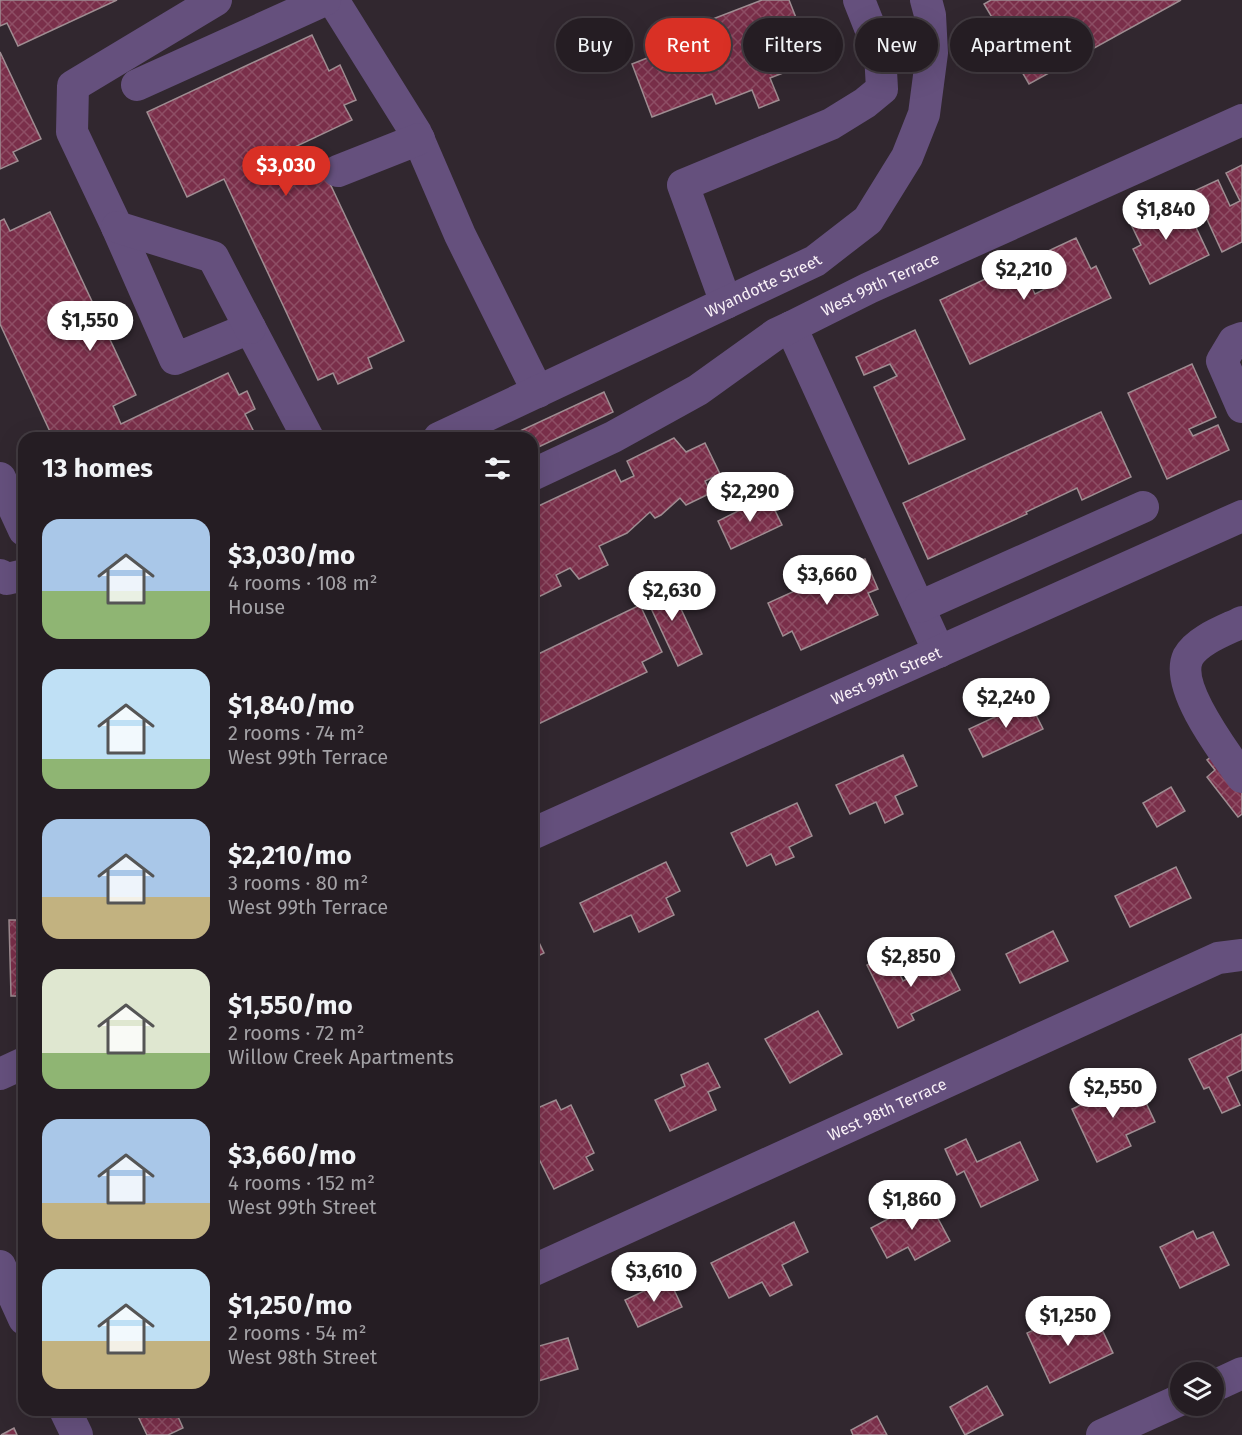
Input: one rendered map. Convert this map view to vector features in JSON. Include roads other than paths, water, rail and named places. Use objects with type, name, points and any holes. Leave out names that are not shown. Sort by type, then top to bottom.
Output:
[{"type":"street","points":[[216,0],[73,86],[72,132],[117,227],[174,359],[250,328]]},
{"type":"street","points":[[137,85],[325,0]]},
{"type":"street","points":[[333,0],[419,139],[460,235],[538,392]]},
{"type":"street","points":[[859,0],[880,54],[882,89]]},
{"type":"street","name":"Wyandotte Street","points":[[452,432],[815,261],[868,220],[907,158],[924,114],[933,53],[930,15],[926,0]]},
{"type":"street","points":[[726,303],[683,186],[831,124],[865,103],[882,89],[928,82]]},
{"type":"street","name":"West 99th Terrace","points":[[538,472],[613,437],[698,390],[776,334],[880,283],[1242,120]]},
{"type":"street","points":[[338,171],[419,139]]},
{"type":"street","points":[[117,227],[213,257],[305,432]]},
{"type":"street","points":[[791,327],[939,652]]},
{"type":"street","points":[[1242,338],[1234,341],[1222,362],[1242,407]]},
{"type":"street","points":[[0,478],[18,517]]},
{"type":"street","points":[[919,607],[1143,507]]},
{"type":"street","name":"West 99th Street","points":[[538,831],[1242,516]]},
{"type":"street","points":[[0,575],[7,579],[18,576]]},
{"type":"street","points":[[1242,622],[1204,640],[1188,657],[1186,675],[1192,697],[1214,738],[1242,777]]},
{"type":"street","name":"West 98th Terrace","points":[[538,1268],[1218,958],[1242,955]]},
{"type":"street","points":[[0,1074],[18,1066]]},
{"type":"street","points":[[0,1266],[18,1306]]},
{"type":"street","points":[[1224,1381],[1242,1373]]},
{"type":"street","points":[[1102,1435],[1170,1404]]},
{"type":"street","points":[[68,1416],[77,1435]]}]
